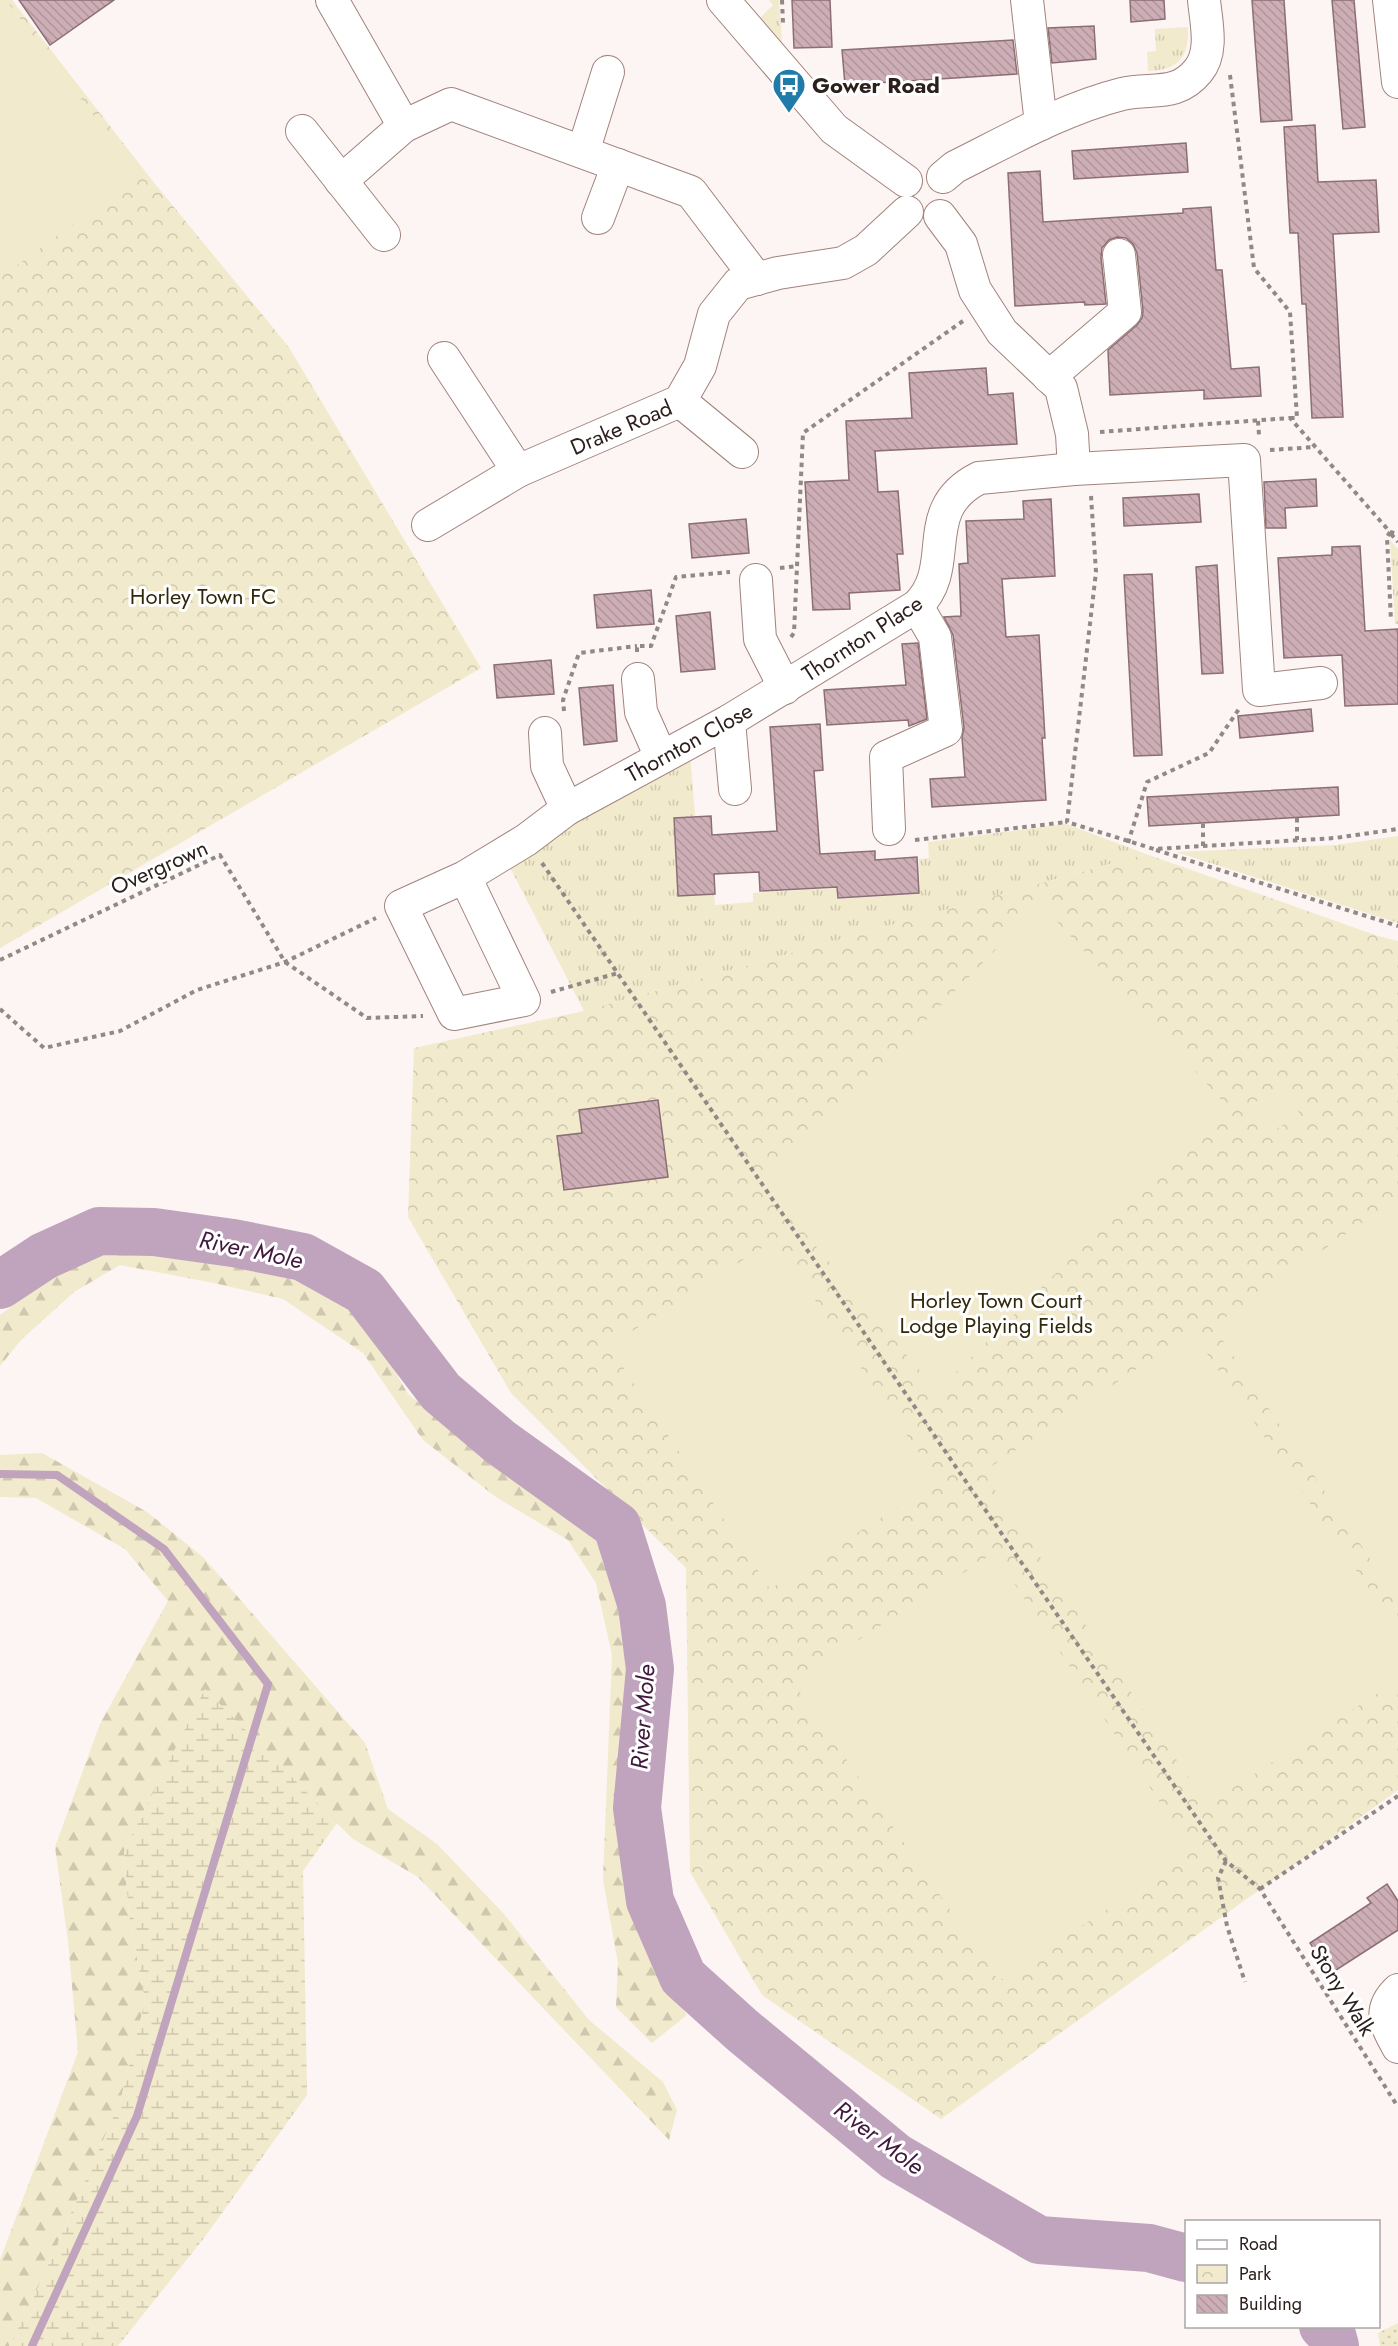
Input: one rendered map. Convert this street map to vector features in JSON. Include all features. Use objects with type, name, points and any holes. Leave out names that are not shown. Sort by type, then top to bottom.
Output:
[{"type":"street","points":[[332,0],[404,126]]},
{"type":"street","points":[[723,0],[834,129],[906,181]]},
{"type":"street","points":[[1027,0],[1041,124]]},
{"type":"street","points":[[943,177],[955,167],[1041,124],[1124,93],[1164,91],[1186,83],[1200,69],[1208,45],[1204,0]]},
{"type":"street","points":[[1389,0],[1398,82]]},
{"type":"street","points":[[583,152],[608,72]]},
{"type":"street","points":[[341,182],[404,126],[451,104],[691,192],[757,279],[843,263],[866,250],[907,212]]},
{"type":"street","points":[[302,131],[384,235]]},
{"type":"street","points":[[598,218],[618,165]]},
{"type":"street","points":[[928,170],[943,177],[948,183],[951,197],[949,205],[940,216],[923,220],[914,218],[902,205],[901,196],[906,181],[919,171],[928,170]]},
{"type":"street","points":[[940,216],[961,244],[975,290],[1002,332],[1061,388],[1081,469]]},
{"type":"street","points":[[1049,377],[1125,312],[1119,255]]},
{"type":"street","name":"Drake Road","points":[[428,525],[518,471],[680,401],[700,366],[714,314],[738,284],[757,279]]},
{"type":"street","points":[[444,358],[518,471]]},
{"type":"street","points":[[680,401],[742,452]]},
{"type":"street","name":"Thornton Place","points":[[785,688],[917,606],[929,594],[937,564],[940,531],[945,512],[954,495],[966,484],[979,478],[1081,469],[1244,460],[1259,690]]},
{"type":"street","points":[[755,573],[760,639],[785,688]]},
{"type":"street","points":[[890,829],[886,757],[946,730],[935,637],[917,606]]},
{"type":"street","points":[[638,679],[641,712],[661,757]]},
{"type":"street","points":[[1259,690],[1321,683]]},
{"type":"street","name":"Thornton Close","points":[[401,906],[465,877],[526,840],[567,809],[785,688]]},
{"type":"street","points":[[729,721],[735,789]]},
{"type":"street","points":[[545,733],[547,766],[567,809]]},
{"type":"street","points":[[401,906],[454,1014],[524,999],[465,877]]},
{"type":"street","points":[[1398,1990],[1388,2000],[1385,2010],[1387,2026],[1398,2047]]},
{"type":"path","points":[[1208,45],[1226,45],[1254,268],[1290,312],[1297,418],[1290,418]]},
{"type":"path","points":[[771,660],[794,633],[802,433],[985,306]]},
{"type":"path","points":[[1260,450],[1315,447]]},
{"type":"path","points":[[1067,822],[1096,572],[1081,469]]},
{"type":"path","points":[[1391,621],[1387,537],[1390,532],[1398,542]]},
{"type":"path","points":[[545,733],[544,717],[564,714],[563,700],[579,652],[651,646],[676,577],[755,573],[797,566]]},
{"type":"path","points":[[637,646],[638,679]]},
{"type":"path","points":[[1128,843],[1147,782],[1209,753],[1234,713],[1259,690]]},
{"type":"path","points":[[1298,818],[1298,840]]},
{"type":"path","points":[[890,829],[899,842],[1067,822],[1398,927]]},
{"type":"path","points":[[1203,822],[1203,846]]},
{"type":"path","points":[[1154,849],[1335,838],[1398,829]]},
{"type":"path","name":"Stony Walk","points":[[526,840],[1226,1861],[1260,1889],[1398,2107]]},
{"type":"path","name":"Overgrown","points":[[0,960],[220,855],[285,962]]},
{"type":"path","points":[[0,1009],[44,1047],[120,1031],[197,990],[285,962],[401,906]]},
{"type":"path","points":[[285,962],[368,1018],[454,1014]]},
{"type":"path","points":[[524,999],[618,973]]},
{"type":"path","points":[[1260,1889],[1398,1796]]},
{"type":"path","points":[[1226,1861],[1218,1878],[1227,1926],[1245,1982]]},
{"type":"green space","name":"Horley Town FC","points":[[0,0],[12,0],[155,184],[288,346],[481,668],[0,948]]},
{"type":"green space","points":[[0,0],[6,0],[139,175],[0,278]]},
{"type":"green space","points":[[769,0],[779,0],[782,44],[760,18],[773,5]]},
{"type":"green space","points":[[1188,27],[1187,46],[1180,60],[1167,68],[1148,71],[1147,52],[1156,51],[1155,29]]},
{"type":"green space","points":[[1390,540],[1398,549],[1398,624],[1395,624]]},
{"type":"green space","points":[[690,753],[695,816],[673,818],[678,896],[714,895],[715,905],[753,902],[753,893],[837,888],[838,899],[920,894],[919,859],[929,858],[928,842],[1066,824],[1146,854],[584,1011],[506,860]]},
{"type":"green space","points":[[1398,836],[1398,923],[1176,852],[1336,845]]},
{"type":"green space","name":"Horley Town Court Lodge Playing Fields","points":[[1146,854],[1378,936],[1398,941],[1398,1790],[941,2119],[762,1995],[690,1872],[686,1568],[511,1393],[408,1217],[414,1048],[584,1011]]},
{"type":"green space","points":[[1041,904],[1226,1105],[937,1391],[764,1184]]},
{"type":"green space","points":[[1281,1085],[1300,1114],[1272,1132],[1254,1103]]},
{"type":"green space","points":[[1398,1198],[1398,1600],[1213,1326]]},
{"type":"green space","points":[[774,1240],[938,1481],[770,1589],[609,1346]]},
{"type":"green space","points":[[114,1249],[219,1258],[297,1274],[365,1320],[408,1394],[540,1498],[609,1545],[635,1621],[628,1692],[624,1794],[641,1920],[660,1977],[687,2015],[652,2043],[616,2007],[618,1963],[603,1880],[612,1655],[596,1583],[568,1540],[496,1497],[423,1440],[363,1353],[283,1299],[120,1265],[74,1292],[21,1340],[0,1366],[0,1315],[61,1268]]},
{"type":"green space","points":[[1192,1332],[1398,1631],[1398,1680],[1207,1805],[983,1472]]},
{"type":"green space","points":[[42,1453],[147,1512],[203,1557],[365,1743],[388,1809],[437,1844],[504,1914],[589,2020],[663,2082],[677,2110],[669,2140],[418,1877],[353,1839],[205,1690],[124,1851],[129,1915],[145,2001],[120,2102],[33,2299],[9,2346],[0,2346],[0,2260],[78,2052],[68,1941],[55,1847],[100,1724],[168,1601],[125,1549],[36,1498],[0,1497],[0,1455]]},
{"type":"green space","points":[[994,1553],[1193,1852],[999,1981],[793,1682]]},
{"type":"green space","points":[[205,1689],[337,1823],[303,1871],[307,2095],[204,2238],[118,2346],[9,2346],[33,2299],[120,2102],[145,2001],[129,1915],[124,1851]]},
{"type":"green space","points":[[1398,2323],[1398,2346],[1380,2346],[1378,2333]]},
{"type":"building","points":[[19,0],[114,0],[50,45]]},
{"type":"building","points":[[792,0],[830,0],[832,47],[794,48]]},
{"type":"building","points":[[1130,0],[1164,0],[1165,19],[1131,22]]},
{"type":"building","points":[[1252,0],[1284,0],[1292,120],[1261,122]]},
{"type":"building","points":[[1332,0],[1354,0],[1365,127],[1343,129]]},
{"type":"building","points":[[1094,26],[1096,59],[1052,63],[1048,28]]},
{"type":"building","points":[[1013,40],[1017,74],[845,85],[842,50]]},
{"type":"building","points":[[1315,125],[1318,182],[1376,180],[1379,232],[1333,234],[1343,417],[1312,418],[1306,304],[1302,304],[1298,233],[1290,233],[1284,127]]},
{"type":"building","points":[[1186,143],[1188,172],[1074,179],[1072,151]]},
{"type":"building","points":[[1040,171],[1043,222],[1183,213],[1183,209],[1211,207],[1216,270],[1222,270],[1231,369],[1259,367],[1261,396],[1204,399],[1204,390],[1110,395],[1108,350],[1137,325],[1142,318],[1143,311],[1137,253],[1133,244],[1126,238],[1117,237],[1109,240],[1102,248],[1106,304],[1085,305],[1084,302],[1015,306],[1008,173]]},
{"type":"building","points":[[986,368],[988,395],[1013,393],[1017,444],[875,451],[878,492],[898,491],[903,554],[897,554],[900,590],[849,593],[850,609],[813,610],[805,482],[849,480],[846,421],[912,418],[909,373]]},
{"type":"building","points":[[1316,479],[1317,506],[1285,508],[1286,528],[1266,528],[1264,482]]},
{"type":"building","points":[[1199,494],[1201,522],[1124,526],[1123,498]]},
{"type":"building","points":[[1051,499],[1055,576],[1002,579],[1006,637],[1039,635],[1046,800],[932,807],[930,779],[965,777],[962,737],[964,728],[953,635],[944,617],[961,616],[959,564],[968,563],[966,521],[1024,519],[1023,501]]},
{"type":"building","points":[[746,519],[749,553],[692,558],[689,524]]},
{"type":"building","points":[[1360,546],[1365,631],[1398,629],[1398,704],[1345,706],[1342,655],[1284,658],[1278,558],[1332,555],[1332,547]]},
{"type":"building","points":[[1217,565],[1223,673],[1202,674],[1196,567]]},
{"type":"building","points":[[1152,574],[1162,755],[1134,756],[1124,575]]},
{"type":"building","points":[[651,590],[654,624],[597,628],[594,595]]},
{"type":"building","points":[[710,612],[715,669],[681,672],[676,616]]},
{"type":"building","points":[[918,643],[927,719],[909,726],[908,720],[827,725],[824,690],[906,685],[902,644]]},
{"type":"building","points":[[551,660],[554,694],[497,698],[494,665]]},
{"type":"building","points":[[613,685],[617,741],[584,745],[579,688]]},
{"type":"building","points":[[1311,709],[1313,731],[1240,738],[1238,716]]},
{"type":"building","points":[[820,724],[823,770],[814,771],[820,854],[875,851],[875,860],[917,857],[919,893],[838,898],[837,887],[760,891],[759,872],[714,874],[715,894],[678,896],[674,818],[711,816],[712,835],[777,831],[770,727]]},
{"type":"building","points":[[1338,787],[1339,815],[1149,826],[1147,797]]},
{"type":"building","points":[[658,1100],[668,1177],[564,1190],[557,1136],[582,1133],[579,1110]]},
{"type":"building","points":[[1387,1884],[1398,1901],[1398,1930],[1330,1974],[1310,1943],[1371,1903],[1367,1898]]},
{"type":"waterway","name":"River Mole","points":[[0,1285],[44,1256],[99,1231],[154,1232],[233,1243],[303,1257],[364,1291],[441,1392],[500,1442],[617,1526],[642,1606],[650,1669],[637,1808],[650,1901],[683,1977],[743,2031],[896,2157],[1039,2240],[1149,2248],[1185,2258]]},
{"type":"waterway","points":[[0,1474],[57,1475],[164,1549],[268,1684],[137,2116],[32,2346]]},
{"type":"waterway","name":"River Mole","points":[[1325,2328],[1332,2335],[1335,2346]]},
{"type":"place","name":"Gower Road","points":[[789,114]]}]
